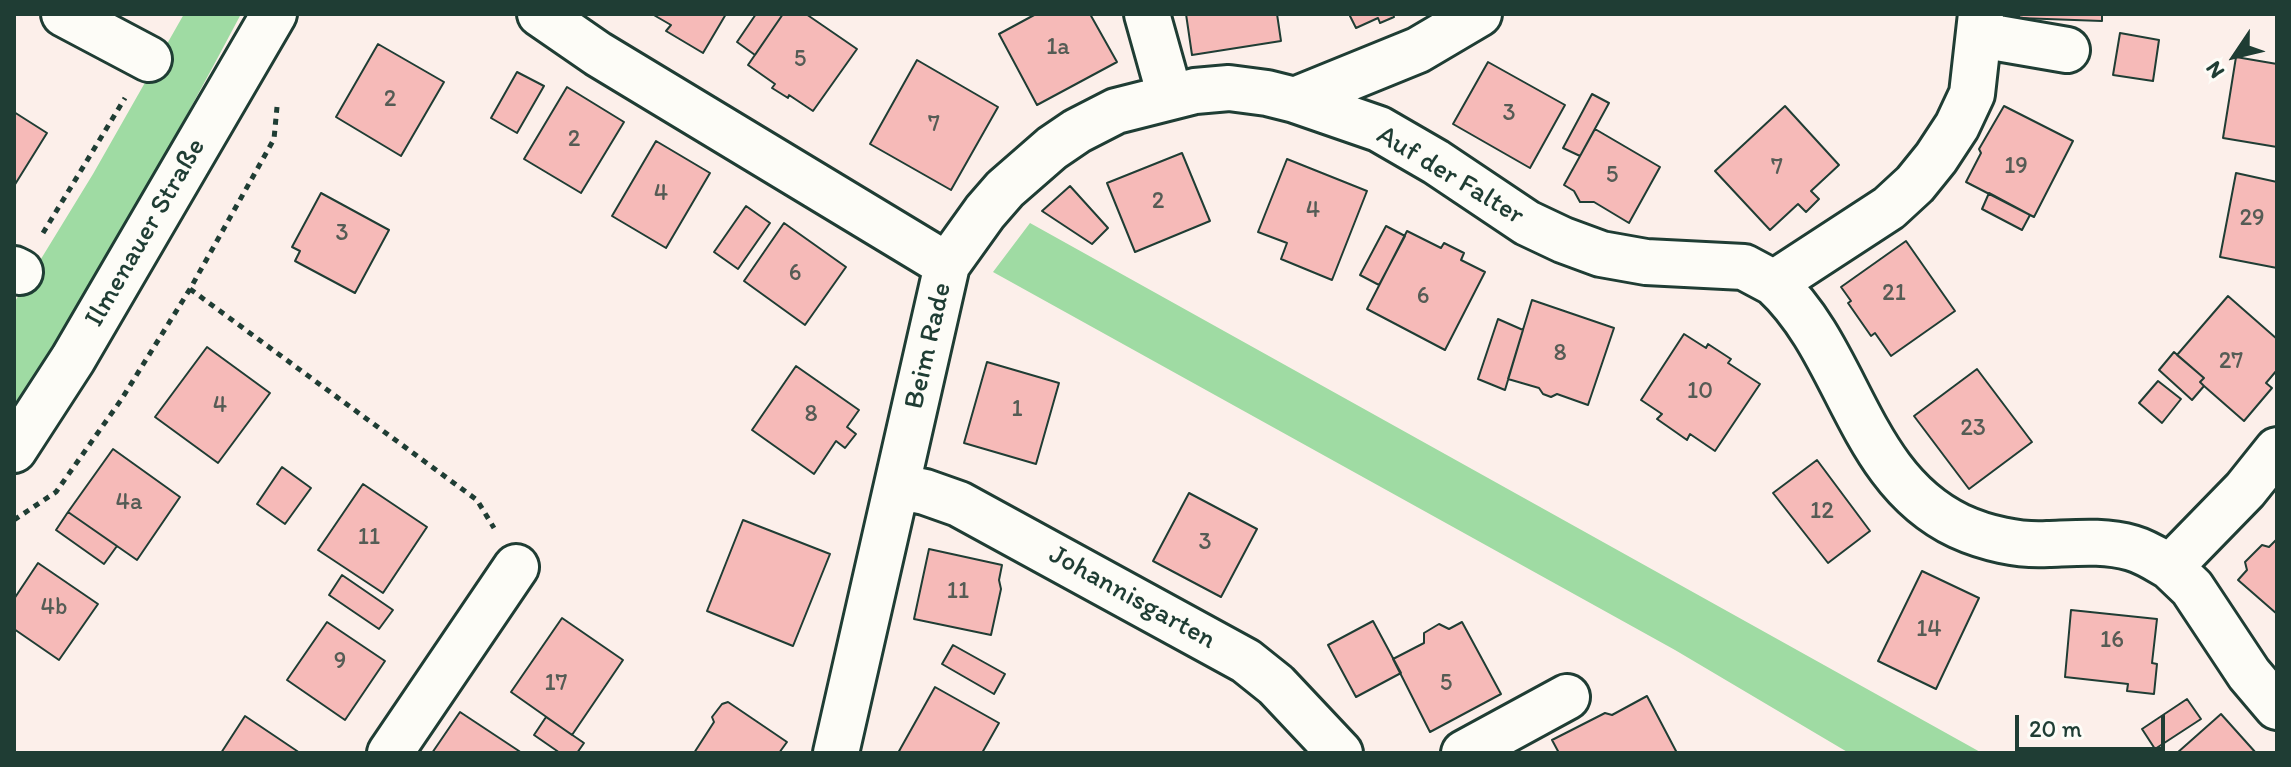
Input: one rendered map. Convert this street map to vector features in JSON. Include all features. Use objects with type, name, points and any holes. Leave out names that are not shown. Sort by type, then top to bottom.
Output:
[{"type":"street","points":[[64,14],[149,59]]},
{"type":"street","name":"Ilmenauer Straße","points":[[14,450],[73,359],[274,14]]},
{"type":"street","name":"Beim Rade","points":[[540,14],[598,54],[947,265],[836,753]]},
{"type":"street","points":[[1147,14],[1170,96]]},
{"type":"street","points":[[1295,100],[1418,50],[1479,14]]},
{"type":"street","points":[[1774,283],[1889,208],[1915,184],[1957,126],[1972,94],[1980,24],[2067,50]]},
{"type":"street","name":"Auf der Falter","points":[[947,265],[1005,189],[1052,148],[1116,111],[1170,96],[1229,88],[1295,100],[1379,129],[1436,162],[1527,223],[1563,240],[1601,254],[1646,262],[1744,267],[1774,283],[1812,328],[1890,470],[1932,508],[1958,525],[1986,536],[2019,543],[2102,543],[2132,548],[2170,567],[2192,588],[2249,674],[2277,707]]},
{"type":"street","points":[[2170,567],[2245,490],[2277,450]]},
{"type":"street","name":"Johannisgarten","points":[[897,486],[959,504],[1246,661],[1276,685],[1340,753]]},
{"type":"street","points":[[390,753],[516,567]]},
{"type":"street","points":[[1464,753],[1567,697]]},
{"type":"path","points":[[17,270],[149,59]]},
{"type":"path","points":[[14,520],[56,492],[121,400],[190,289],[274,139],[278,96]]},
{"type":"path","points":[[190,289],[477,500],[516,567]]},
{"type":"green space","points":[[184,14],[241,14],[132,214],[14,408],[14,303],[93,174]]},
{"type":"green space","points":[[1030,223],[1982,753],[1849,753],[1675,650],[993,272]]},
{"type":"building","points":[[652,14],[726,14],[703,53],[666,31],[671,25]]},
{"type":"building","points":[[756,14],[783,14],[755,55],[737,42]]},
{"type":"building","points":[[783,14],[806,14],[857,49],[813,111],[772,88],[775,84],[748,65]]},
{"type":"building","points":[[1036,14],[1090,14],[1117,62],[1037,105],[999,34]]},
{"type":"building","points":[[1186,14],[1277,14],[1281,41],[1192,55]]},
{"type":"building","points":[[1349,14],[1393,14],[1394,17],[1380,23],[1378,18],[1356,28]]},
{"type":"building","points":[[2019,14],[2102,14],[2102,21],[2019,18]]},
{"type":"building","points":[[2120,33],[2159,40],[2153,81],[2113,75]]},
{"type":"building","points":[[378,44],[444,82],[401,156],[336,117]]},
{"type":"building","points":[[2236,57],[2277,64],[2277,147],[2223,138]]},
{"type":"building","points":[[917,60],[998,107],[951,190],[870,144]]},
{"type":"building","points":[[1488,62],[1565,105],[1530,168],[1453,124]]},
{"type":"building","points":[[517,72],[544,86],[517,133],[491,118]]},
{"type":"building","points":[[567,87],[624,122],[581,193],[524,159]]},
{"type":"building","points":[[1592,94],[1609,103],[1580,156],[1563,148]]},
{"type":"building","points":[[1785,106],[1839,165],[1811,191],[1819,199],[1806,212],[1798,204],[1770,230],[1715,171]]},
{"type":"building","points":[[2004,106],[2073,141],[2034,217],[1966,182],[1981,153],[1979,149]]},
{"type":"building","points":[[14,112],[47,133],[14,186]]},
{"type":"building","points":[[1595,129],[1660,167],[1629,223],[1594,202],[1580,202],[1574,191],[1564,185]]},
{"type":"building","points":[[656,141],[710,173],[666,248],[612,216]]},
{"type":"building","points":[[1182,153],[1210,221],[1135,252],[1107,183]]},
{"type":"building","points":[[1287,159],[1367,191],[1332,280],[1281,259],[1287,243],[1258,232]]},
{"type":"building","points":[[2236,173],[2277,182],[2277,268],[2220,257]]},
{"type":"building","points":[[1070,186],[1108,228],[1092,244],[1042,211]]},
{"type":"building","points":[[321,193],[389,230],[355,293],[295,261],[300,251],[292,247]]},
{"type":"building","points":[[1989,193],[2030,215],[2022,230],[1982,209]]},
{"type":"building","points":[[746,206],[770,223],[738,269],[714,252]]},
{"type":"building","points":[[784,223],[846,267],[805,325],[744,281]]},
{"type":"building","points":[[1386,226],[1405,236],[1379,285],[1360,275]]},
{"type":"building","points":[[1407,231],[1441,248],[1444,243],[1464,253],[1461,260],[1485,272],[1445,350],[1367,309]]},
{"type":"building","points":[[1906,241],[1955,311],[1891,356],[1875,333],[1871,336],[1841,287]]},
{"type":"building","points":[[2228,296],[2277,339],[2277,370],[2266,383],[2272,388],[2244,421],[2204,386],[2200,382],[2204,378],[2177,355]]},
{"type":"building","points":[[1532,300],[1614,328],[1588,405],[1557,394],[1551,397],[1539,388],[1508,379]]},
{"type":"building","points":[[1498,319],[1523,330],[1505,390],[1478,379]]},
{"type":"building","points":[[1684,334],[1706,348],[1708,344],[1731,359],[1728,363],[1760,384],[1715,451],[1690,434],[1687,440],[1657,419],[1662,414],[1641,400]]},
{"type":"building","points":[[207,347],[270,393],[218,463],[155,417]]},
{"type":"building","points":[[2174,352],[2204,378],[2200,382],[2204,386],[2192,400],[2159,370]]},
{"type":"building","points":[[987,362],[1059,383],[1036,464],[964,443]]},
{"type":"building","points":[[796,366],[859,410],[847,427],[856,434],[845,448],[836,441],[814,474],[752,430]]},
{"type":"building","points":[[1977,369],[2032,442],[1969,489],[1914,416]]},
{"type":"building","points":[[2158,381],[2181,399],[2162,423],[2139,403]]},
{"type":"building","points":[[113,449],[180,497],[137,560],[68,512]]},
{"type":"building","points":[[1817,460],[1870,531],[1828,563],[1773,493]]},
{"type":"building","points":[[282,467],[311,488],[285,524],[257,504]]},
{"type":"building","points":[[363,484],[427,527],[383,593],[318,550]]},
{"type":"building","points":[[1189,493],[1257,529],[1221,597],[1153,561]]},
{"type":"building","points":[[68,512],[117,546],[104,564],[56,530]]},
{"type":"building","points":[[743,520],[830,554],[793,646],[707,611]]},
{"type":"building","points":[[2277,539],[2277,614],[2238,580],[2247,570],[2245,562],[2262,545],[2269,547]]},
{"type":"building","points":[[929,549],[1002,565],[1001,589],[991,635],[914,619]]},
{"type":"building","points":[[38,563],[98,604],[59,660],[14,629],[14,599]]},
{"type":"building","points":[[1922,571],[1979,598],[1936,689],[1878,661]]},
{"type":"building","points":[[342,575],[393,610],[379,629],[329,595]]},
{"type":"building","points":[[2071,610],[2157,619],[2152,663],[2157,664],[2154,694],[2127,691],[2128,684],[2065,677]]},
{"type":"building","points":[[562,618],[623,660],[572,735],[511,692]]},
{"type":"building","points":[[1373,621],[1401,673],[1356,697],[1328,645]]},
{"type":"building","points":[[327,622],[385,661],[345,720],[287,680]]},
{"type":"building","points":[[1462,622],[1501,694],[1430,732],[1393,659],[1424,643],[1424,633],[1439,624],[1449,629]]},
{"type":"building","points":[[953,645],[1005,674],[994,694],[942,664]]},
{"type":"building","points":[[935,687],[999,723],[982,753],[898,753]]},
{"type":"building","points":[[1647,696],[1677,753],[1559,753],[1552,740],[1605,713],[1612,715]]},
{"type":"building","points":[[2187,699],[2201,719],[2155,749],[2142,729]]},
{"type":"building","points":[[728,702],[787,742],[779,753],[694,753],[714,722],[712,717],[722,704]]},
{"type":"building","points":[[460,712],[522,753],[432,753]]},
{"type":"building","points":[[2221,714],[2256,753],[2177,753]]},
{"type":"building","points":[[245,716],[300,753],[221,753]]},
{"type":"building","points":[[546,717],[584,743],[577,753],[560,753],[534,735]]}]
